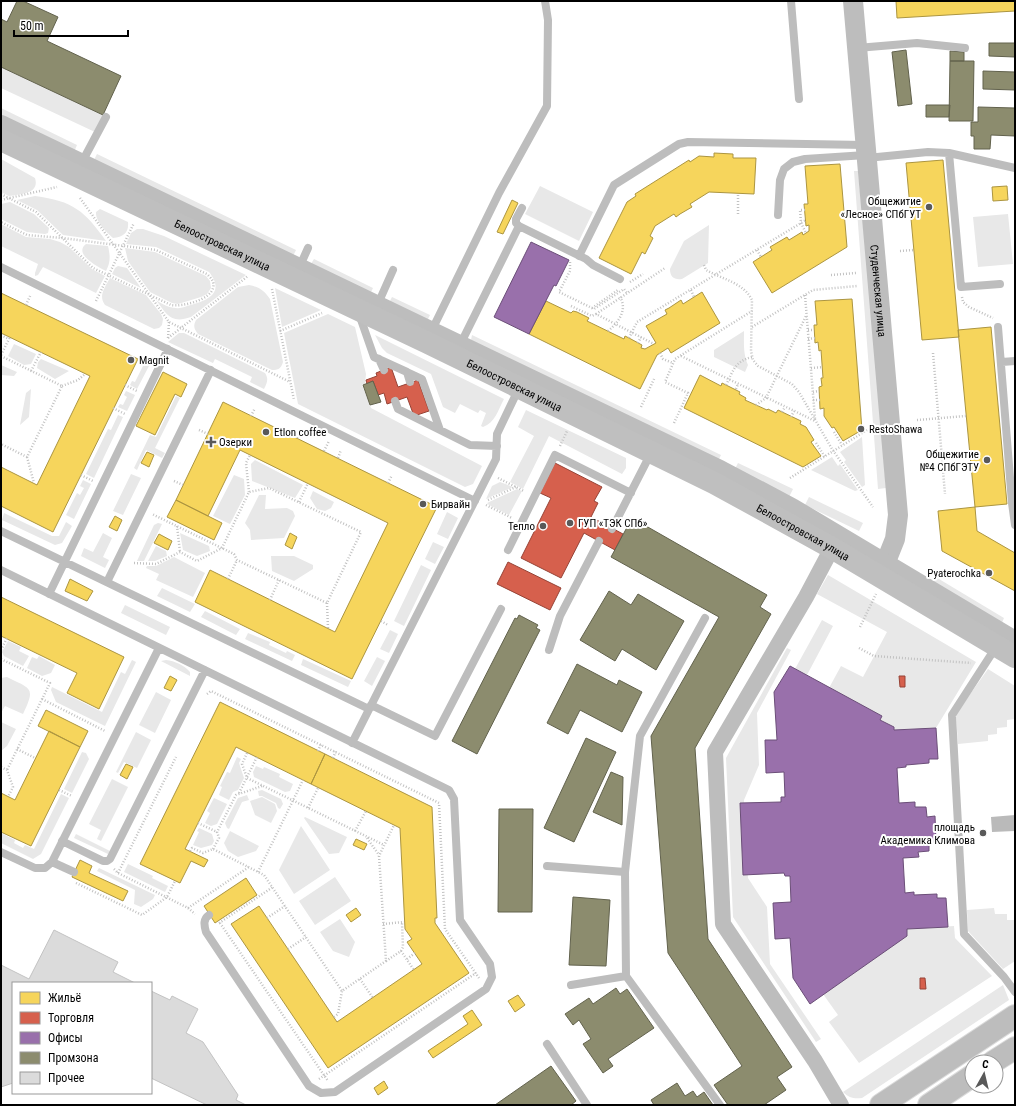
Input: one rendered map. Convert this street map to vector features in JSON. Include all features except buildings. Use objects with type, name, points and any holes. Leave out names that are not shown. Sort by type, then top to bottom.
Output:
[{"type":"main road","name":"Белоостровская улица","points":[[1,140],[73,180],[296,274],[369,311],[429,337],[522,382],[652,452],[714,483],[832,548],[1001,646],[1015,657]]},
{"type":"main road","points":[[881,1105],[1015,1016]]},
{"type":"main road","points":[[1004,1055],[1015,1048]]},
{"type":"main road","points":[[929,1105],[964,1081]]},
{"type":"street","name":"Студенческая улица","points":[[853,1],[898,515],[895,539],[880,577]]},
{"type":"street","name":"Белоостровская улица","points":[[1,125],[73,180]]},
{"type":"street","name":"Белоостровская улица","points":[[522,382],[720,470],[792,508],[880,577]]},
{"type":"street","points":[[832,548],[806,597],[715,752],[723,924],[815,1061],[841,1105]]},
{"type":"lane","points":[[429,337],[499,193],[547,106],[548,20],[545,1]]},
{"type":"lane","points":[[791,1],[799,99]]},
{"type":"lane","points":[[858,48],[917,43],[965,48]]},
{"type":"lane","points":[[73,180],[106,117]]},
{"type":"lane","points":[[575,254],[614,185],[679,144],[688,142],[867,153],[949,153],[1015,168]]},
{"type":"lane","points":[[778,216],[780,180],[784,169],[793,162],[805,159],[867,153]]},
{"type":"lane","points":[[949,153],[961,287],[1000,284]]},
{"type":"lane","points":[[522,208],[516,219],[516,223],[519,226],[586,259],[593,265],[620,279]]},
{"type":"lane","points":[[457,351],[519,226]]},
{"type":"lane","points":[[296,274],[308,248]]},
{"type":"lane","points":[[1,267],[475,501]]},
{"type":"lane","points":[[393,270],[369,311],[374,357],[422,379],[440,430]]},
{"type":"lane","points":[[998,327],[1002,362],[1011,496],[1015,525]]},
{"type":"lane","points":[[49,594],[168,350]]},
{"type":"lane","points":[[380,359],[384,370]]},
{"type":"lane","points":[[1002,362],[1015,361]]},
{"type":"lane","points":[[107,582],[211,370]]},
{"type":"lane","points":[[406,372],[410,382]]},
{"type":"lane","points":[[352,743],[489,474],[496,459],[497,434],[522,382]]},
{"type":"lane","points":[[395,401],[398,410],[470,445],[497,446]]},
{"type":"lane","points":[[422,414],[425,423]]},
{"type":"lane","points":[[612,529],[652,452]]},
{"type":"lane","points":[[508,550],[555,456],[631,492]]},
{"type":"lane","points":[[1,531],[370,707],[435,736],[501,608]]},
{"type":"lane","points":[[549,650],[560,616],[598,541]]},
{"type":"lane","points":[[1,570],[449,790],[454,799],[460,920],[490,964],[492,977],[486,989],[334,1092],[321,1093],[309,1086],[206,932],[203,924],[209,915]]},
{"type":"lane","points":[[705,618],[640,736],[625,872],[626,976],[720,1105]]},
{"type":"lane","points":[[1001,646],[952,715],[964,934],[1004,977],[1015,992]]},
{"type":"lane","points":[[1,852],[35,868],[45,868],[52,862],[159,648]]},
{"type":"lane","points":[[62,841],[103,861],[110,859],[205,670]]},
{"type":"lane","points":[[52,862],[74,872]]},
{"type":"lane","points":[[547,866],[625,872]]},
{"type":"lane","points":[[571,986],[626,976]]},
{"type":"lane","points":[[547,1044],[587,1105]]},
{"type":"path","points":[[1,200],[73,180],[119,253],[169,322],[290,382]]},
{"type":"path","points":[[738,193],[738,214]]},
{"type":"path","points":[[1,194],[36,212],[62,238],[93,268],[171,306],[178,306],[202,300],[213,288],[213,280],[207,274],[156,250],[62,238],[27,235],[1,222]]},
{"type":"path","points":[[805,210],[800,210],[801,224],[806,233]]},
{"type":"path","points":[[91,311],[136,219]]},
{"type":"path","points":[[629,338],[637,322],[806,220]]},
{"type":"path","points":[[780,236],[783,240]]},
{"type":"path","points":[[757,250],[761,257]]},
{"type":"path","points":[[900,251],[914,250]]},
{"type":"path","points":[[575,254],[570,271],[559,292],[594,309],[624,289],[627,293]]},
{"type":"path","points":[[704,265],[706,270],[742,287],[748,293],[752,300],[750,351],[752,360],[758,366],[792,384],[799,392],[815,422],[873,507]]},
{"type":"path","points":[[572,306],[577,311],[585,315],[592,316],[665,268]]},
{"type":"path","points":[[831,274],[856,273]]},
{"type":"path","points":[[159,345],[251,274]]},
{"type":"path","points":[[271,283],[296,413]]},
{"type":"path","points":[[751,327],[813,290],[857,286]]},
{"type":"path","points":[[961,287],[963,302],[969,308],[992,317],[998,327]]},
{"type":"path","points":[[690,290],[694,297]]},
{"type":"path","points":[[805,295],[815,422]]},
{"type":"path","points":[[608,332],[616,324],[623,311],[624,306],[620,298]]},
{"type":"path","points":[[667,304],[669,308]]},
{"type":"path","points":[[280,331],[328,310]]},
{"type":"path","points":[[674,423],[688,393],[665,382],[675,359],[752,311]]},
{"type":"path","points":[[596,314],[654,344]]},
{"type":"path","points":[[756,405],[766,398],[806,316]]},
{"type":"path","points":[[168,338],[169,322]]},
{"type":"path","points":[[808,330],[814,330]]},
{"type":"path","points":[[1,335],[9,338],[1,356],[62,386]]},
{"type":"path","points":[[638,343],[641,337]]},
{"type":"path","points":[[808,339],[815,338]]},
{"type":"path","points":[[31,371],[41,352]]},
{"type":"path","points":[[660,353],[663,359],[673,364]]},
{"type":"path","points":[[933,353],[945,494]]},
{"type":"path","points":[[681,356],[815,422]]},
{"type":"path","points":[[726,385],[739,362],[752,357]]},
{"type":"path","points":[[811,368],[823,367]]},
{"type":"path","points":[[34,483],[27,457],[62,386],[78,380],[85,374]]},
{"type":"path","points":[[641,407],[655,377]]},
{"type":"path","points":[[736,389],[738,384]]},
{"type":"path","points":[[125,385],[139,392]]},
{"type":"path","points":[[813,392],[819,391]]},
{"type":"path","points":[[813,400],[820,400]]},
{"type":"path","points":[[782,412],[785,407]]},
{"type":"path","points":[[113,408],[128,415]]},
{"type":"path","points":[[251,416],[255,408]]},
{"type":"path","points":[[791,417],[794,411]]},
{"type":"path","points":[[917,420],[966,416]]},
{"type":"path","points":[[562,442],[570,426]]},
{"type":"path","points":[[199,430],[208,434]]},
{"type":"path","points":[[790,478],[868,430]]},
{"type":"path","points":[[297,438],[301,431]]},
{"type":"path","points":[[834,432],[842,446]]},
{"type":"path","points":[[816,443],[825,457]]},
{"type":"path","points":[[1,444],[27,457]]},
{"type":"path","points":[[338,458],[341,450]]},
{"type":"path","points":[[180,552],[197,561],[222,548],[249,492],[246,463],[250,455]]},
{"type":"path","points":[[489,474],[534,496]]},
{"type":"path","points":[[81,475],[95,482]]},
{"type":"path","points":[[388,483],[392,475]]},
{"type":"path","points":[[174,481],[183,485]]},
{"type":"path","points":[[299,502],[308,483]]},
{"type":"path","points":[[516,487],[482,503],[521,523]]},
{"type":"path","points":[[249,492],[269,488],[361,532],[327,603],[328,628]]},
{"type":"path","points":[[143,509],[234,554],[237,560],[327,603]]},
{"type":"path","points":[[177,526],[180,552]]},
{"type":"path","points":[[134,563],[156,564],[180,552]]},
{"type":"path","points":[[228,579],[237,560]]},
{"type":"path","points":[[860,627],[880,577]]},
{"type":"path","points":[[270,600],[279,580]]},
{"type":"path","points":[[380,621],[388,625]]},
{"type":"path","points":[[1,650],[7,638]]},
{"type":"path","points":[[859,648],[874,656],[971,664],[1001,646]]},
{"type":"path","points":[[1,659],[50,683],[7,770]]},
{"type":"path","points":[[205,698],[208,692],[211,691],[439,803],[445,929],[486,989]]},
{"type":"path","points":[[42,699],[105,730]]},
{"type":"path","points":[[17,749],[35,758]]},
{"type":"path","points":[[247,753],[242,764],[247,778],[384,845]]},
{"type":"path","points":[[118,873],[176,757]]},
{"type":"path","points":[[190,851],[192,848],[202,853],[213,849],[219,838],[217,832],[257,757]]},
{"type":"path","points":[[1,767],[7,770],[13,787],[8,797]]},
{"type":"path","points":[[258,872],[303,780]]},
{"type":"path","points":[[239,793],[262,786]]},
{"type":"path","points":[[308,808],[318,788]]},
{"type":"path","points":[[59,790],[72,796]]},
{"type":"path","points":[[355,831],[366,811]]},
{"type":"path","points":[[198,823],[217,832]]},
{"type":"path","points":[[386,961],[379,856],[394,825]]},
{"type":"path","points":[[366,837],[379,856]]},
{"type":"path","points":[[213,849],[264,874],[342,990],[338,1014],[334,1017]]},
{"type":"path","points":[[107,861],[118,873],[188,908],[203,924]]},
{"type":"path","points":[[188,908],[249,867]]},
{"type":"path","points":[[72,881],[142,915],[167,897],[175,881]]},
{"type":"path","points":[[206,932],[273,887]]},
{"type":"path","points":[[267,918],[285,906]]},
{"type":"path","points":[[220,922],[334,1092]]},
{"type":"path","points":[[342,990],[401,951],[403,947],[403,923],[384,924]]},
{"type":"path","points":[[288,949],[306,937]]},
{"type":"path","points":[[401,951],[414,970]]},
{"type":"path","points":[[406,959],[414,953]]},
{"type":"path","points":[[309,1086],[490,964]]},
{"type":"path","points":[[360,979],[373,998]]},
{"type":"shaded area","points":[[1,67],[103,115],[95,132],[1,88]]},
{"type":"shaded area","points":[[1,108],[77,145],[74,152],[1,116]]},
{"type":"shaded area","points":[[97,154],[296,250],[292,258],[93,162]]},
{"type":"shaded area","points":[[1,159],[35,178],[35,187],[23,194],[9,196],[1,192]]},
{"type":"shaded area","points":[[854,171],[858,171],[875,348],[886,488],[878,489]]},
{"type":"shaded area","points":[[540,186],[593,212],[579,241],[525,214]]},
{"type":"shaded area","points":[[35,196],[59,201],[77,209],[91,222],[106,241],[63,235],[37,210],[17,200]]},
{"type":"shaded area","points":[[10,202],[34,214],[49,228],[48,233],[27,232],[1,219],[1,204]]},
{"type":"shaded area","points":[[100,209],[128,222],[127,231],[123,235],[113,238],[97,219],[96,212]]},
{"type":"shaded area","points":[[1008,214],[1013,264],[978,267],[973,217]]},
{"type":"shaded area","points":[[1,224],[26,237],[50,239],[69,247],[92,269],[105,276],[96,293],[43,267],[38,275],[35,276],[38,264],[1,246]]},
{"type":"shaded area","points":[[709,225],[708,263],[682,279],[673,277],[670,269],[684,241]]},
{"type":"shaded area","points":[[137,229],[143,229],[164,236],[246,275],[191,317],[174,319],[167,314],[156,300],[168,307],[173,308],[182,308],[204,301],[213,294],[215,290],[214,279],[209,272],[156,247],[126,244],[131,233]]},
{"type":"shaded area","points":[[86,244],[108,246],[110,258],[106,271],[88,260],[85,256],[83,248]]},
{"type":"shaded area","points":[[125,248],[155,252],[206,276],[210,281],[211,288],[207,294],[201,297],[178,304],[172,303],[150,292],[128,261]]},
{"type":"shaded area","points":[[314,259],[373,288],[369,296],[309,267]]},
{"type":"shaded area","points":[[118,266],[127,268],[141,288],[112,274]]},
{"type":"shaded area","points":[[110,278],[146,295],[161,314],[163,319],[162,325],[159,328],[154,329],[105,305],[102,295]]},
{"type":"shaded area","points":[[249,285],[261,289],[270,299],[283,362],[278,369],[272,370],[198,334],[195,329],[194,324],[196,320],[238,287]]},
{"type":"shaded area","points":[[275,288],[321,310],[282,327]]},
{"type":"shaded area","points":[[392,297],[430,315],[426,323],[388,305]]},
{"type":"shaded area","points":[[328,314],[355,327],[366,374],[365,384],[362,385],[371,408],[482,466],[473,484],[465,487],[298,404],[284,333]]},
{"type":"shaded area","points":[[744,331],[745,353],[748,365],[745,372],[714,357],[714,350]]},
{"type":"shaded area","points":[[179,333],[184,333],[265,373],[267,381],[264,389],[250,382],[252,377],[215,359],[213,363],[168,342]]},
{"type":"shaded area","points":[[375,335],[504,399],[498,412],[487,425],[483,427],[481,426],[486,413],[480,410],[478,413],[460,404],[455,413],[443,407],[431,374],[387,353],[382,348]]},
{"type":"shaded area","points":[[472,335],[721,455],[717,463],[470,345]]},
{"type":"shaded area","points":[[14,344],[36,354],[31,364],[24,365],[8,356]]},
{"type":"shaded area","points":[[41,359],[69,371],[55,379],[37,368],[38,362]]},
{"type":"shaded area","points":[[144,364],[149,366],[137,389],[130,385],[132,381],[135,382]]},
{"type":"shaded area","points":[[1,365],[17,372],[14,376],[1,375]]},
{"type":"shaded area","points":[[31,389],[29,417],[20,425],[26,393]]},
{"type":"shaded area","points":[[126,391],[135,395],[127,411],[118,407],[120,404],[123,405],[127,397],[124,395]]},
{"type":"shaded area","points":[[176,396],[180,398],[155,448],[165,453],[162,458],[146,450],[137,470],[134,468],[150,435],[156,437]]},
{"type":"shaded area","points":[[526,410],[626,458],[626,468],[622,474],[549,436],[523,489],[510,482],[534,436],[518,427]]},
{"type":"shaded area","points":[[118,415],[123,417],[94,478],[86,474],[108,429],[111,430]]},
{"type":"shaded area","points":[[862,437],[865,485],[862,487],[844,462],[846,460],[840,452]]},
{"type":"shaded area","points":[[832,457],[838,466],[840,464],[858,490],[855,491],[811,470]]},
{"type":"shaded area","points":[[255,460],[303,485],[295,498],[252,481],[251,464]]},
{"type":"shaded area","points":[[738,463],[793,489],[789,497],[734,471]]},
{"type":"shaded area","points":[[131,474],[141,478],[123,515],[113,511]]},
{"type":"shaded area","points":[[234,475],[244,479],[245,495],[230,524],[213,516]]},
{"type":"shaded area","points":[[83,480],[91,484],[74,519],[66,515],[77,493],[80,495],[84,488],[80,486]]},
{"type":"shaded area","points":[[500,482],[513,487],[486,499],[492,486]]},
{"type":"shaded area","points":[[517,489],[522,491],[509,515],[487,503]]},
{"type":"shaded area","points":[[313,491],[334,502],[331,508],[325,511],[317,509],[310,498]]},
{"type":"shaded area","points":[[259,495],[266,495],[265,509],[287,508],[293,511],[295,516],[284,538],[251,540],[250,530],[245,523]]},
{"type":"shaded area","points":[[809,497],[863,523],[859,531],[805,505]]},
{"type":"shaded area","points":[[447,512],[458,518],[448,539],[437,534]]},
{"type":"shaded area","points":[[4,513],[52,536],[59,536],[66,522],[72,526],[62,543],[55,545],[2,520]]},
{"type":"shaded area","points":[[158,523],[162,524],[144,561],[137,561],[154,525]]},
{"type":"shaded area","points":[[103,533],[112,538],[103,557],[109,560],[105,568],[81,556],[84,548],[93,552]]},
{"type":"shaded area","points":[[180,533],[209,546],[210,551],[197,556],[183,550]]},
{"type":"shaded area","points":[[433,542],[444,547],[435,564],[425,559]]},
{"type":"shaded area","points":[[156,546],[166,551],[167,556],[155,561],[148,561]]},
{"type":"shaded area","points":[[271,556],[294,556],[313,565],[313,569],[294,581],[272,571]]},
{"type":"shaded area","points":[[174,557],[205,573],[193,597],[156,580],[159,574],[146,568],[147,566],[156,566]]},
{"type":"shaded area","points":[[421,565],[431,570],[404,626],[394,621]]},
{"type":"shaded area","points":[[828,575],[976,662],[936,728],[894,730],[894,727],[880,720],[882,716],[829,688],[841,666],[863,677],[887,632],[817,594]]},
{"type":"shaded area","points":[[934,576],[1004,618],[1001,625],[930,583]]},
{"type":"shaded area","points":[[162,588],[195,604],[190,612],[157,596]]},
{"type":"shaded area","points":[[125,605],[170,627],[166,635],[121,613]]},
{"type":"shaded area","points":[[205,611],[240,629],[236,635],[201,617]]},
{"type":"shaded area","points":[[822,620],[833,626],[807,675],[795,669]]},
{"type":"shaded area","points":[[390,630],[398,634],[389,653],[380,649]]},
{"type":"shaded area","points":[[248,633],[270,642],[269,645],[286,653],[287,651],[295,655],[292,661],[245,639]]},
{"type":"shaded area","points":[[8,641],[21,647],[19,651],[29,656],[23,666],[4,656],[2,652]]},
{"type":"shaded area","points":[[787,648],[791,650],[757,713],[759,765],[744,800],[748,878],[767,907],[770,964],[821,1039],[816,1042],[733,917],[726,758]]},
{"type":"shaded area","points":[[39,656],[55,665],[51,673],[42,676],[27,668],[32,657],[37,659]]},
{"type":"shaded area","points":[[377,657],[385,661],[372,686],[364,681]]},
{"type":"shaded area","points":[[303,659],[351,681],[348,687],[301,665]]},
{"type":"shaded area","points":[[132,660],[136,662],[105,726],[56,702],[51,690],[52,687],[102,712],[121,672],[125,674]]},
{"type":"shaded area","points":[[166,660],[182,665],[190,672],[190,676],[161,661]]},
{"type":"shaded area","points":[[988,669],[1015,686],[1015,719],[1007,720],[1007,727],[997,728],[997,734],[988,735],[988,741],[958,744],[956,714]]},
{"type":"shaded area","points":[[7,677],[29,690],[29,699],[23,714],[5,706],[1,713],[1,678]]},
{"type":"shaded area","points":[[156,692],[171,700],[155,733],[139,725]]},
{"type":"shaded area","points":[[1,722],[16,729],[7,746],[1,751]]},
{"type":"shaded area","points":[[136,732],[151,740],[137,768],[124,762],[118,773],[116,772]]},
{"type":"shaded area","points":[[82,752],[86,753],[89,759],[72,793],[64,789]]},
{"type":"shaded area","points":[[237,757],[241,759],[239,763],[244,778],[238,790],[233,792],[229,800],[219,795],[222,787],[220,786],[227,772],[230,773]]},
{"type":"shaded area","points":[[256,766],[263,769],[264,767],[280,774],[279,777],[293,784],[290,791],[285,792],[254,777],[253,772]]},
{"type":"shaded area","points":[[112,779],[128,787],[101,841],[97,839],[101,830],[89,824]]},
{"type":"shaded area","points":[[262,790],[281,799],[283,804],[280,809],[276,803],[259,796],[258,791]]},
{"type":"shaded area","points":[[61,794],[69,798],[41,854],[33,859],[1,843],[1,833],[15,840],[14,843],[23,848],[25,845],[34,849]]},
{"type":"shaded area","points":[[247,795],[249,800],[242,802],[229,829],[227,828],[225,823],[238,798]]},
{"type":"shaded area","points":[[262,797],[275,804],[277,811],[271,823],[255,815],[250,801]]},
{"type":"shaded area","points":[[214,798],[227,804],[217,824],[211,826],[205,823],[210,813],[207,811]]},
{"type":"shaded area","points":[[1015,815],[1015,831],[992,832],[991,817]]},
{"type":"shaded area","points":[[305,817],[347,837],[339,853],[329,854],[304,818]]},
{"type":"shaded area","points":[[301,826],[330,870],[294,894],[279,870]]},
{"type":"shaded area","points":[[199,828],[212,834],[214,841],[212,845],[201,848],[193,845],[199,832],[197,831]]},
{"type":"shaded area","points":[[230,831],[259,846],[256,851],[238,857],[228,851],[224,843]]},
{"type":"shaded area","points":[[76,834],[110,851],[108,854],[74,838]]},
{"type":"shaded area","points":[[128,864],[153,876],[152,878],[168,886],[165,892],[124,872]]},
{"type":"shaded area","points":[[99,868],[155,895],[153,899],[141,907],[134,904],[135,890],[97,871]]},
{"type":"shaded area","points":[[335,877],[351,901],[315,925],[299,901]]},
{"type":"shaded area","points":[[994,908],[995,914],[1007,914],[1007,920],[1015,920],[1015,961],[1003,969],[968,931],[967,910]]},
{"type":"shaded area","points":[[340,919],[355,942],[349,957],[333,951],[320,932]]},
{"type":"shaded area","points":[[954,926],[955,938],[992,976],[859,1063],[829,1022],[838,1015],[823,994],[907,929]]},
{"type":"shaded area","points":[[1003,985],[1009,1000],[862,1098],[852,1098],[843,1092]]},
{"type":"place","name":"Общежитие «Лесное» СПбГУТ","points":[[929,207]]},
{"type":"place","name":"Magnit","points":[[131,360]]},
{"type":"place","name":"RestoShawa","points":[[861,429]]},
{"type":"place","name":"Etlon coffee","points":[[266,432]]},
{"type":"place","name":"Озерки","points":[[211,442]]},
{"type":"place","name":"Общежитие №4 СПбГЭТУ","points":[[987,460]]},
{"type":"place","name":"Бирвайн","points":[[423,504]]},
{"type":"place","name":"ГУП «ТЭК СПб»","points":[[570,523]]},
{"type":"place","name":"Тепло","points":[[543,526]]},
{"type":"place","name":"Pyaterochka","points":[[989,573]]},
{"type":"place","name":"площадь Академика Климова","points":[[983,833]]}]
